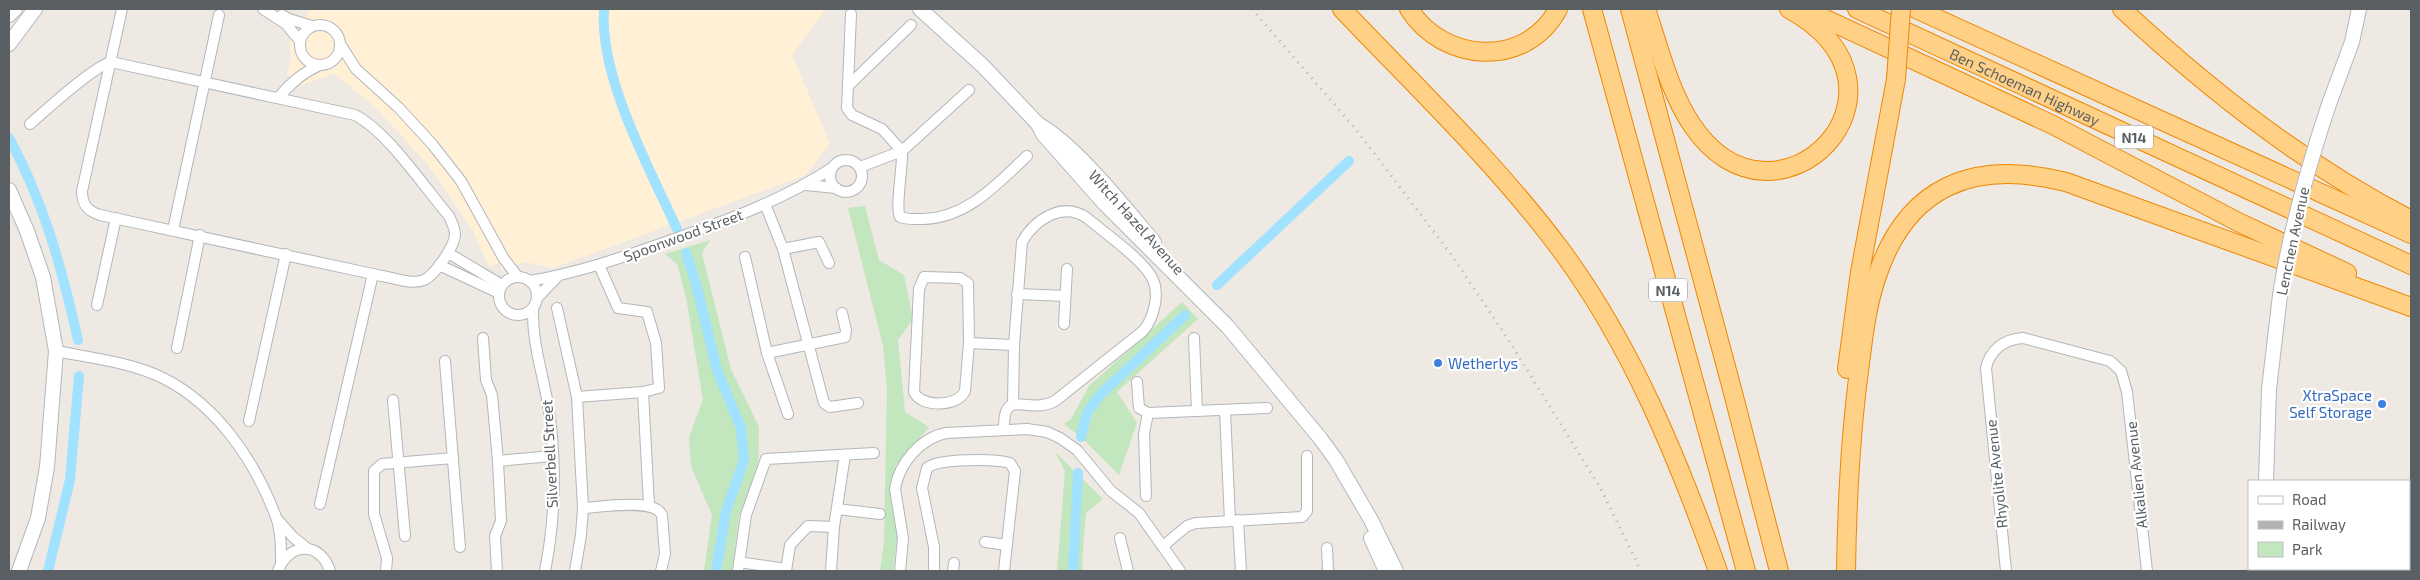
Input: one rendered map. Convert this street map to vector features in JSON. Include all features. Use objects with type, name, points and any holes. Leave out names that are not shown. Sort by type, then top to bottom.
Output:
[{"type":"highway","points":[[1342,9],[1497,173],[1566,258],[1614,332],[1656,415],[1718,571]]},
{"type":"highway","points":[[1409,9],[1424,29],[1447,45],[1473,52],[1501,51],[1529,40],[1543,29],[1558,9]]},
{"type":"highway","name":"N14","points":[[1592,9],[1746,571]]},
{"type":"highway","name":"N14","points":[[1630,9],[1779,571]]},
{"type":"highway","points":[[1646,9],[1674,89],[1692,125],[1723,157],[1746,168],[1770,170],[1797,166],[1808,161],[1830,143],[1843,120],[1849,94],[1848,81],[1839,54],[1828,38],[1789,9]]},
{"type":"highway","points":[[1804,9],[2045,121],[2238,222],[2411,302]]},
{"type":"highway","name":"Ben Schoeman Highway","points":[[1857,9],[2411,265]]},
{"type":"highway","points":[[1837,571],[1840,476],[1850,337],[1860,272],[1896,79],[1901,9]]},
{"type":"highway","name":"Ben Schoeman Highway","points":[[1916,9],[2411,234]]},
{"type":"highway","points":[[2122,9],[2190,70],[2262,128],[2329,172],[2411,220]]},
{"type":"highway","points":[[1846,571],[1856,390],[1868,307],[1875,280],[1890,244],[1913,211],[1926,199],[1957,182],[1994,173],[2016,173],[2066,182],[2411,307]]},
{"type":"street","points":[[9,15],[15,9]]},
{"type":"street","points":[[9,44],[35,9]]},
{"type":"street","points":[[30,124],[68,92],[111,62],[354,115],[366,121],[380,134],[450,216],[455,234],[448,253],[439,265],[425,280],[418,281],[372,274],[93,213],[84,204],[82,198],[111,62],[122,9]]},
{"type":"street","points":[[262,9],[286,24],[300,41],[302,55],[293,81]]},
{"type":"street","points":[[272,9],[289,20],[312,26]]},
{"type":"street","name":"Witch Hazel Avenue","points":[[920,9],[983,66],[1038,124],[1043,134],[1090,189],[1228,327],[1336,460],[1358,501],[1371,520],[1396,571]]},
{"type":"street","name":"Witch Hazel Avenue","points":[[933,9],[976,53],[983,66]]},
{"type":"street","name":"Lenchen Avenue","points":[[2266,480],[2268,389],[2280,295],[2290,239],[2303,186],[2329,104],[2352,42],[2359,9]]},
{"type":"street","points":[[2352,42],[2364,9]]},
{"type":"street","points":[[173,230],[219,14]]},
{"type":"street","points":[[851,14],[848,86],[849,112],[882,129],[902,151],[898,213],[900,217],[910,220],[940,217],[968,206],[986,194],[1027,156]]},
{"type":"street","points":[[300,41],[306,30],[312,26],[319,24],[332,28],[339,38],[340,44],[339,52],[331,62]]},
{"type":"street","points":[[848,86],[911,25]]},
{"type":"street","points":[[340,44],[356,69],[399,108],[432,144],[461,181],[504,259],[518,277]]},
{"type":"street","points":[[302,55],[313,64],[320,65]]},
{"type":"street","points":[[279,98],[293,81],[308,70],[320,65],[331,62],[356,69]]},
{"type":"street","points":[[860,167],[902,151],[969,90]]},
{"type":"street","points":[[806,185],[836,188],[846,192],[857,188],[862,177],[860,167],[849,160],[837,162],[832,168],[830,176],[836,188]]},
{"type":"street","name":"Spoonwood Street","points":[[530,281],[599,265],[766,204],[806,185],[832,168]]},
{"type":"street","points":[[9,190],[27,230],[43,277],[56,351],[47,467],[38,518],[19,571]]},
{"type":"street","points":[[766,204],[783,249],[807,345],[816,367],[826,406],[858,402]]},
{"type":"street","points":[[1004,430],[1003,412],[1013,404],[1039,406],[1055,401],[1143,331],[1153,316],[1154,288],[1150,274],[1131,255],[1076,211],[1067,210],[1051,214],[1025,238],[1020,249],[1014,345],[1013,404]]},
{"type":"street","points":[[97,305],[116,218]]},
{"type":"street","points":[[177,348],[200,235]]},
{"type":"street","points":[[783,249],[819,242],[829,263]]},
{"type":"street","points":[[448,253],[502,287]]},
{"type":"street","points":[[249,421],[286,254]]},
{"type":"street","points":[[745,257],[767,353],[788,414]]},
{"type":"street","points":[[504,259],[502,307],[507,312],[516,315],[525,314],[532,308],[537,298],[558,276]]},
{"type":"street","points":[[439,265],[502,287]]},
{"type":"street","points":[[577,397],[643,392],[659,388],[656,343],[648,312],[618,308],[599,265]]},
{"type":"street","points":[[1064,324],[1067,269]]},
{"type":"street","points":[[320,504],[372,274]]},
{"type":"street","points":[[502,287],[512,277],[518,277],[530,281],[537,291],[537,298]]},
{"type":"street","points":[[924,277],[960,278],[968,283],[969,343],[965,391],[962,397],[954,402],[947,403],[918,399],[913,386],[919,289],[924,277]]},
{"type":"street","points":[[1017,294],[1065,296]]},
{"type":"street","name":"Silverbell Street","points":[[532,308],[533,338],[547,401],[552,456],[552,536],[545,571]]},
{"type":"street","points":[[557,308],[577,397],[583,508],[575,571]]},
{"type":"street","points":[[767,353],[845,337],[846,330],[842,313]]},
{"type":"street","name":"Silverbell Street","points":[[516,315],[533,338]]},
{"type":"street","points":[[482,338],[486,380],[492,395],[498,461],[501,520],[495,536],[497,571]]},
{"type":"street","points":[[1194,338],[1197,412]]},
{"type":"street","name":"Rhyolite Avenue","points":[[2006,571],[1986,377],[1987,362],[1994,351],[2004,343],[2023,338],[2104,359],[2116,365],[2125,379]]},
{"type":"street","points":[[969,343],[1014,345]]},
{"type":"street","points":[[56,351],[137,368],[163,378],[196,398],[221,423],[240,448],[256,474],[276,518],[280,541],[279,569]]},
{"type":"street","points":[[445,361],[460,547]]},
{"type":"street","name":"Alkalien Avenue","points":[[2125,379],[2147,571]]},
{"type":"street","points":[[1137,382],[1139,408],[1148,413],[1267,408]]},
{"type":"street","points":[[643,392],[649,505]]},
{"type":"street","points":[[393,400],[405,536]]},
{"type":"street","points":[[1225,410],[1234,520],[1241,571]]},
{"type":"street","points":[[1146,496],[1144,434],[1148,413]]},
{"type":"street","points":[[900,571],[903,538],[896,482],[908,459],[922,444],[935,435],[1004,430],[1038,430],[1070,444],[1112,491],[1139,512],[1180,571]]},
{"type":"street","points":[[834,527],[808,526],[790,545],[786,570],[738,566],[746,516],[766,460],[874,453]]},
{"type":"street","points":[[831,571],[834,527],[845,455]]},
{"type":"street","points":[[498,461],[552,456]]},
{"type":"street","points":[[1163,546],[1191,525],[1234,520],[1297,518],[1304,516],[1307,504],[1307,456]]},
{"type":"street","points":[[386,571],[387,558],[374,514],[373,478],[377,467],[382,464],[453,458]]},
{"type":"street","points":[[934,571],[934,547],[922,488],[924,473],[929,465],[998,461],[1012,464],[1015,478],[1004,571]]},
{"type":"street","name":"Witch Hazel Avenue","points":[[1358,501],[1386,571]]},
{"type":"street","points":[[583,508],[649,505],[660,510],[665,554],[662,571]]},
{"type":"street","points":[[837,508],[880,514]]},
{"type":"street","points":[[276,518],[293,537],[308,549],[322,556],[328,567],[337,571]]},
{"type":"street","points":[[1120,538],[1128,571]]},
{"type":"street","points":[[985,542],[1007,545]]},
{"type":"street","points":[[1327,548],[1328,571]]},
{"type":"street","points":[[279,569],[292,552],[308,549]]},
{"type":"shaded area","points":[[311,9],[826,9],[792,55],[830,143],[806,175],[553,268],[525,262],[502,271],[499,263],[489,267],[472,229],[428,165],[375,107],[335,74],[303,86],[287,74],[291,59],[289,41]]},
{"type":"green space","points":[[865,206],[879,260],[904,275],[913,319],[898,340],[905,412],[929,427],[896,465],[890,484],[897,538],[893,571],[880,571],[884,542],[887,390],[883,346],[848,208]]},
{"type":"green space","points":[[710,240],[702,253],[731,369],[759,427],[758,473],[739,516],[732,571],[704,571],[712,515],[691,466],[689,437],[703,400],[686,297],[677,264],[665,254]]},
{"type":"green space","points":[[1182,302],[1198,319],[1117,392],[1137,423],[1119,475],[1081,437],[1064,424],[1071,419],[1089,386]]},
{"type":"green space","points":[[1055,452],[1103,499],[1086,513],[1082,560],[1083,571],[1057,571],[1065,471]]},
{"type":"waterway","points":[[604,9],[609,63],[618,92],[640,150],[677,229]]},
{"type":"waterway","points":[[9,138],[32,187],[51,236],[78,340]]},
{"type":"waterway","points":[[1217,285],[1349,161]]},
{"type":"waterway","points":[[686,253],[696,284],[717,370],[741,428],[744,460],[726,511],[716,571]]},
{"type":"waterway","points":[[1081,437],[1087,413],[1099,396],[1185,315]]},
{"type":"waterway","points":[[48,571],[70,480],[79,376]]},
{"type":"waterway","points":[[1073,571],[1078,473]]},
{"type":"railway","points":[[1252,9],[1354,127],[1450,253],[1506,336],[1601,489],[1641,571]]},
{"type":"place","name":"Wetherlys","points":[[1438,363]]},
{"type":"place","name":"XtraSpace Self Storage","points":[[2382,404]]}]
